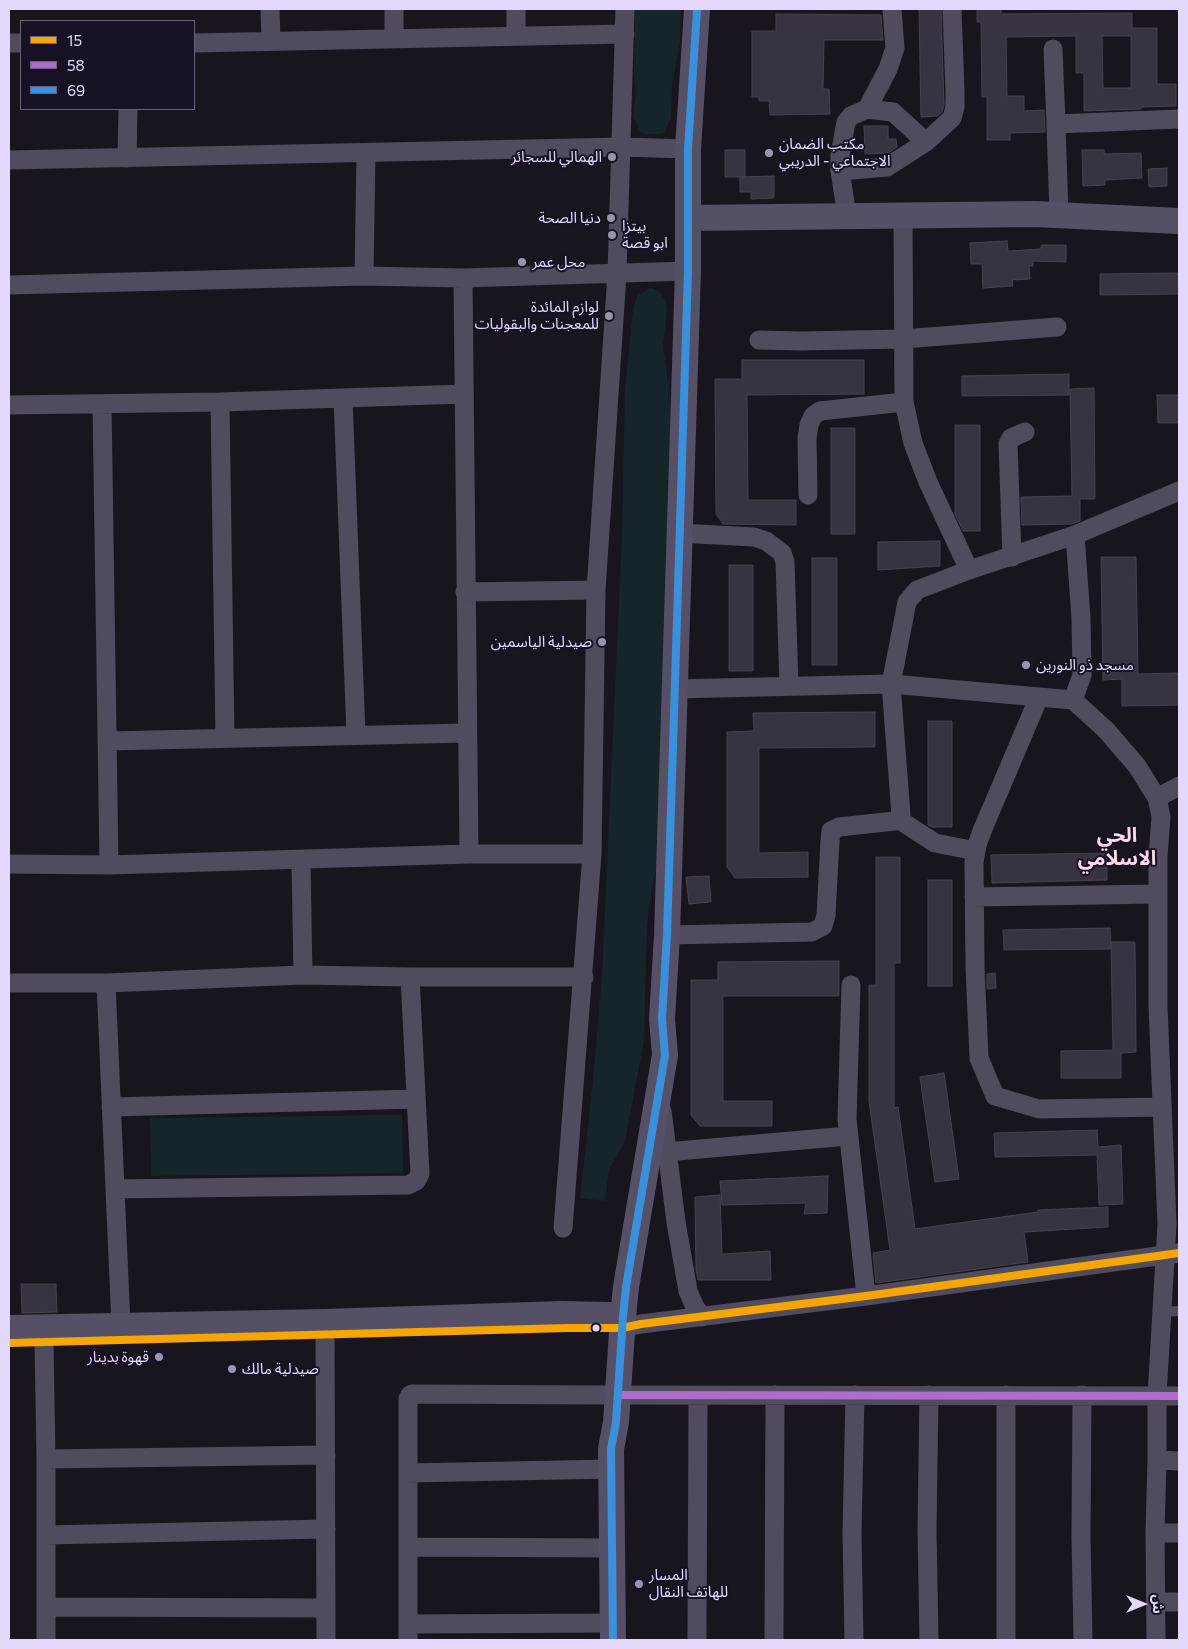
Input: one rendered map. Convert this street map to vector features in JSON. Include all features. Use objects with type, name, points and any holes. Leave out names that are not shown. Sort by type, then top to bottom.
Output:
[{"type":"street","points":[[270,9],[270,41]]},
{"type":"street","points":[[394,9],[394,39]]},
{"type":"street","points":[[516,9],[516,36]]},
{"type":"street","points":[[563,1228],[584,977],[592,854],[596,590],[617,274],[625,9]]},
{"type":"street","points":[[697,9],[688,148],[688,271],[667,935],[662,1019],[665,1055],[620,1322],[612,1395],[606,1423],[611,1459],[613,1632],[408,1632],[408,1399],[412,1394],[612,1395],[698,1396],[1179,1396]]},
{"type":"street","points":[[867,109],[888,69],[895,48],[892,9]]},
{"type":"street","points":[[840,171],[887,167],[926,142],[952,118],[955,107],[952,9]]},
{"type":"street","points":[[195,43],[625,34]]},
{"type":"street","points":[[1053,49],[1059,215]]},
{"type":"street","points":[[847,216],[840,171],[840,155],[846,122],[850,116],[867,109],[893,112],[926,142]]},
{"type":"street","points":[[126,158],[128,110]]},
{"type":"street","points":[[1056,124],[1179,119]]},
{"type":"street","points":[[9,160],[622,147],[688,148]]},
{"type":"street","points":[[364,276],[366,153]]},
{"type":"street","points":[[903,215],[904,402],[913,443],[928,482],[969,570]]},
{"type":"street","points":[[689,218],[1059,215],[1179,221]]},
{"type":"street","points":[[9,285],[364,276],[463,278],[688,271]]},
{"type":"street","points":[[463,278],[468,854]]},
{"type":"street","points":[[759,340],[903,339],[1057,327]]},
{"type":"street","points":[[9,405],[220,402],[464,394]]},
{"type":"street","points":[[343,398],[356,735]]},
{"type":"street","points":[[220,402],[225,738]]},
{"type":"street","points":[[808,495],[807,438],[809,424],[813,416],[820,411],[904,402]]},
{"type":"street","points":[[102,404],[109,865]]},
{"type":"street","points":[[1012,557],[1008,444],[1011,438],[1025,432]]},
{"type":"street","points":[[898,819],[901,811],[891,684],[907,602],[917,590],[969,570],[1075,535],[1179,490]]},
{"type":"street","points":[[679,533],[754,537],[766,540],[782,553],[785,562],[789,686]]},
{"type":"street","points":[[1073,700],[1082,675],[1081,618],[1075,535]]},
{"type":"street","points":[[465,592],[596,590]]},
{"type":"street","points":[[674,689],[891,684],[966,689],[1073,700],[1112,737],[1137,766],[1157,798],[1161,817],[1158,894],[1158,1007],[1166,1198],[1172,1254],[1171,1311],[1157,1396],[1156,1640]]},
{"type":"street","points":[[1038,697],[982,832],[974,862],[975,967],[979,1058],[995,1096],[1039,1109],[1162,1106]]},
{"type":"street","points":[[108,740],[468,733]]},
{"type":"street","points":[[1157,798],[1179,786]]},
{"type":"street","points":[[667,935],[812,932],[823,926],[826,915],[830,841],[832,832],[839,827],[898,819],[935,843],[976,851]]},
{"type":"street","points":[[9,864],[109,865],[468,854],[592,854]]},
{"type":"street","points":[[301,860],[303,975]]},
{"type":"street","points":[[974,897],[1158,894]]},
{"type":"street","points":[[9,983],[106,982],[303,975],[584,977]]},
{"type":"street","points":[[115,1189],[408,1185],[416,1180],[420,1174],[410,977]]},
{"type":"street","points":[[106,982],[121,1325]]},
{"type":"street","points":[[851,984],[847,1119],[866,1296]]},
{"type":"street","points":[[620,1322],[613,1276],[650,1052],[662,1019]]},
{"type":"street","points":[[660,1090],[666,1152],[688,1291],[702,1317]]},
{"type":"street","points":[[111,1108],[416,1099]]},
{"type":"street","points":[[666,1152],[848,1136]]},
{"type":"street","points":[[9,1342],[44,1342],[325,1328],[561,1314],[620,1322],[702,1317],[1172,1254]]},
{"type":"street","points":[[9,1328],[121,1325],[325,1328]]},
{"type":"street","points":[[325,1328],[326,1640]]},
{"type":"street","points":[[44,1342],[46,1640]]},
{"type":"street","points":[[854,1395],[852,1533],[854,1640]]},
{"type":"street","points":[[929,1395],[927,1530],[930,1640]]},
{"type":"street","points":[[1006,1395],[1006,1640]]},
{"type":"street","points":[[697,1640],[698,1396]]},
{"type":"street","points":[[774,1640],[775,1396]]},
{"type":"street","points":[[1082,1396],[1082,1640]]},
{"type":"street","points":[[46,1458],[326,1455]]},
{"type":"street","points":[[408,1474],[611,1459]]},
{"type":"street","points":[[1157,1460],[1179,1460]]},
{"type":"street","points":[[46,1535],[326,1529]]},
{"type":"street","points":[[1155,1533],[1179,1533]]},
{"type":"street","points":[[408,1546],[612,1548]]},
{"type":"street","points":[[1156,1602],[1179,1602]]},
{"type":"street","points":[[46,1607],[326,1608]]},
{"type":"shaded area","points":[[635,9],[681,9],[680,41],[672,86],[671,118],[664,133],[646,134],[640,131],[633,117],[636,93],[634,70]]},
{"type":"shaded area","points":[[650,288],[660,292],[665,300],[667,309],[663,347],[669,385],[671,423],[657,866],[647,925],[644,1040],[625,1141],[609,1170],[605,1201],[580,1198],[602,976],[622,536],[625,390],[633,310],[637,296]]},
{"type":"shaded area","points":[[402,1115],[403,1173],[151,1176],[150,1118]]},
{"type":"building","points":[[919,9],[941,9],[944,105],[942,112],[937,116],[921,117]]},
{"type":"building","points":[[977,9],[1001,9],[1001,14],[1132,13],[1132,28],[1157,28],[1157,84],[1176,84],[1176,106],[1084,111],[1084,73],[1076,73],[1076,36],[1006,37],[1007,96],[1024,96],[1024,111],[1044,110],[1045,132],[1010,133],[1010,140],[987,140],[987,97],[982,97],[981,22],[977,22]],"holes":[[[1102,36],[1131,36],[1131,88],[1103,88]]]},
{"type":"building","points":[[776,14],[881,15],[883,40],[824,40],[823,89],[829,89],[830,114],[770,115],[769,101],[759,101],[759,97],[752,97],[752,31],[776,31]]},
{"type":"building","points":[[864,126],[888,126],[888,139],[896,139],[897,147],[888,153],[865,154]]},
{"type":"building","points":[[725,150],[745,150],[745,177],[725,177]]},
{"type":"building","points":[[1082,150],[1104,150],[1104,154],[1141,153],[1142,178],[1105,180],[1105,185],[1083,186]]},
{"type":"building","points":[[1167,168],[1167,186],[1149,187],[1148,169]]},
{"type":"building","points":[[774,176],[774,198],[751,199],[751,192],[740,192],[740,177]]},
{"type":"building","points":[[1007,241],[1008,251],[1041,249],[1041,245],[1066,245],[1066,262],[1033,261],[1033,266],[1029,266],[1030,279],[1012,280],[1013,286],[983,288],[982,264],[971,264],[970,243]]},
{"type":"building","points":[[1179,273],[1179,294],[1100,295],[1100,274]]},
{"type":"building","points":[[742,360],[864,360],[864,394],[747,395],[748,500],[796,500],[796,525],[723,524],[716,514],[715,379],[742,379]]},
{"type":"building","points":[[1069,374],[1069,395],[962,396],[962,376]]},
{"type":"building","points":[[1094,388],[1095,499],[1080,499],[1080,521],[1072,524],[1022,525],[1021,497],[1072,496],[1070,389]]},
{"type":"building","points":[[1157,395],[1179,395],[1179,423],[1158,423]]},
{"type":"building","points":[[955,425],[980,425],[980,531],[963,531],[955,514]]},
{"type":"building","points":[[831,428],[855,428],[855,534],[831,534]]},
{"type":"building","points":[[940,541],[940,566],[878,570],[878,542]]},
{"type":"building","points":[[1101,557],[1136,557],[1138,674],[1179,673],[1179,705],[1122,706],[1122,679],[1103,680]]},
{"type":"building","points":[[812,558],[837,558],[837,665],[812,665]]},
{"type":"building","points":[[729,565],[753,565],[753,671],[729,671]]},
{"type":"building","points":[[875,712],[875,747],[759,748],[759,853],[808,852],[808,877],[735,878],[727,867],[727,732],[754,731],[753,713]]},
{"type":"building","points":[[928,721],[952,721],[952,827],[932,827],[928,825]]},
{"type":"building","points":[[1107,853],[1107,880],[992,883],[991,855]]},
{"type":"building","points":[[876,857],[900,857],[900,963],[894,963],[894,1108],[898,1107],[915,1229],[1038,1212],[1038,1210],[1108,1207],[1108,1227],[1024,1232],[1028,1262],[876,1283],[873,1253],[890,1250],[869,1101],[869,985],[876,985]]},
{"type":"building","points":[[709,876],[711,902],[689,904],[686,877]]},
{"type":"building","points":[[928,880],[952,880],[952,986],[928,986]]},
{"type":"building","points":[[1110,928],[1111,949],[1004,950],[1003,930]]},
{"type":"building","points":[[1111,942],[1135,942],[1136,1052],[1121,1053],[1121,1078],[1061,1078],[1061,1051],[1113,1050]]},
{"type":"building","points":[[839,961],[839,996],[723,996],[723,1101],[772,1101],[772,1126],[700,1126],[691,1115],[691,980],[718,980],[718,962]]},
{"type":"building","points":[[995,973],[996,988],[987,989],[987,974]]},
{"type":"building","points":[[944,1073],[959,1179],[935,1182],[920,1077]]},
{"type":"building","points":[[1097,1130],[1098,1147],[1121,1145],[1123,1204],[1099,1205],[1097,1155],[995,1157],[994,1133]]},
{"type":"building","points":[[828,1176],[827,1213],[804,1214],[806,1203],[722,1205],[720,1181]]},
{"type":"building","points":[[720,1195],[722,1254],[770,1251],[771,1280],[698,1280],[696,1269],[695,1197]]},
{"type":"building","points":[[21,1284],[56,1284],[57,1312],[22,1313]]},
{"type":"transit line","name":"69","points":[[613,1640],[611,1449],[616,1422],[626,1287],[665,1055],[662,1019],[667,935],[688,271],[688,149],[697,9]]},
{"type":"transit line","name":"15","points":[[9,1343],[622,1328],[1179,1253]]},
{"type":"transit line","name":"58","points":[[618,1395],[1179,1396]]},
{"type":"place","name":"مكتب الضمان الاجتماعي - الدريبي","points":[[769,153]]},
{"type":"place","name":"الهمالي للسجائر","points":[[612,157]]},
{"type":"place","name":"دنيا الصحة","points":[[611,218]]},
{"type":"place","name":"بيتزا ابو قصة","points":[[612,235]]},
{"type":"place","name":"محل عمر","points":[[522,262]]},
{"type":"place","name":"لوازم المائدة للمعجنات والبقوليات","points":[[609,316]]},
{"type":"place","name":"صيدلية الياسمين","points":[[602,642]]},
{"type":"place","name":"مسجد ذو النورين","points":[[1026,665]]},
{"type":"place","name":"قهوة بدينار","points":[[159,1357]]},
{"type":"place","name":"صيدلية مالك","points":[[232,1369]]},
{"type":"place","name":"المسار للهاتف النقال","points":[[639,1584]]},
{"type":"district","name":"الحي الاسلامي","points":[[1117,846]]}]
